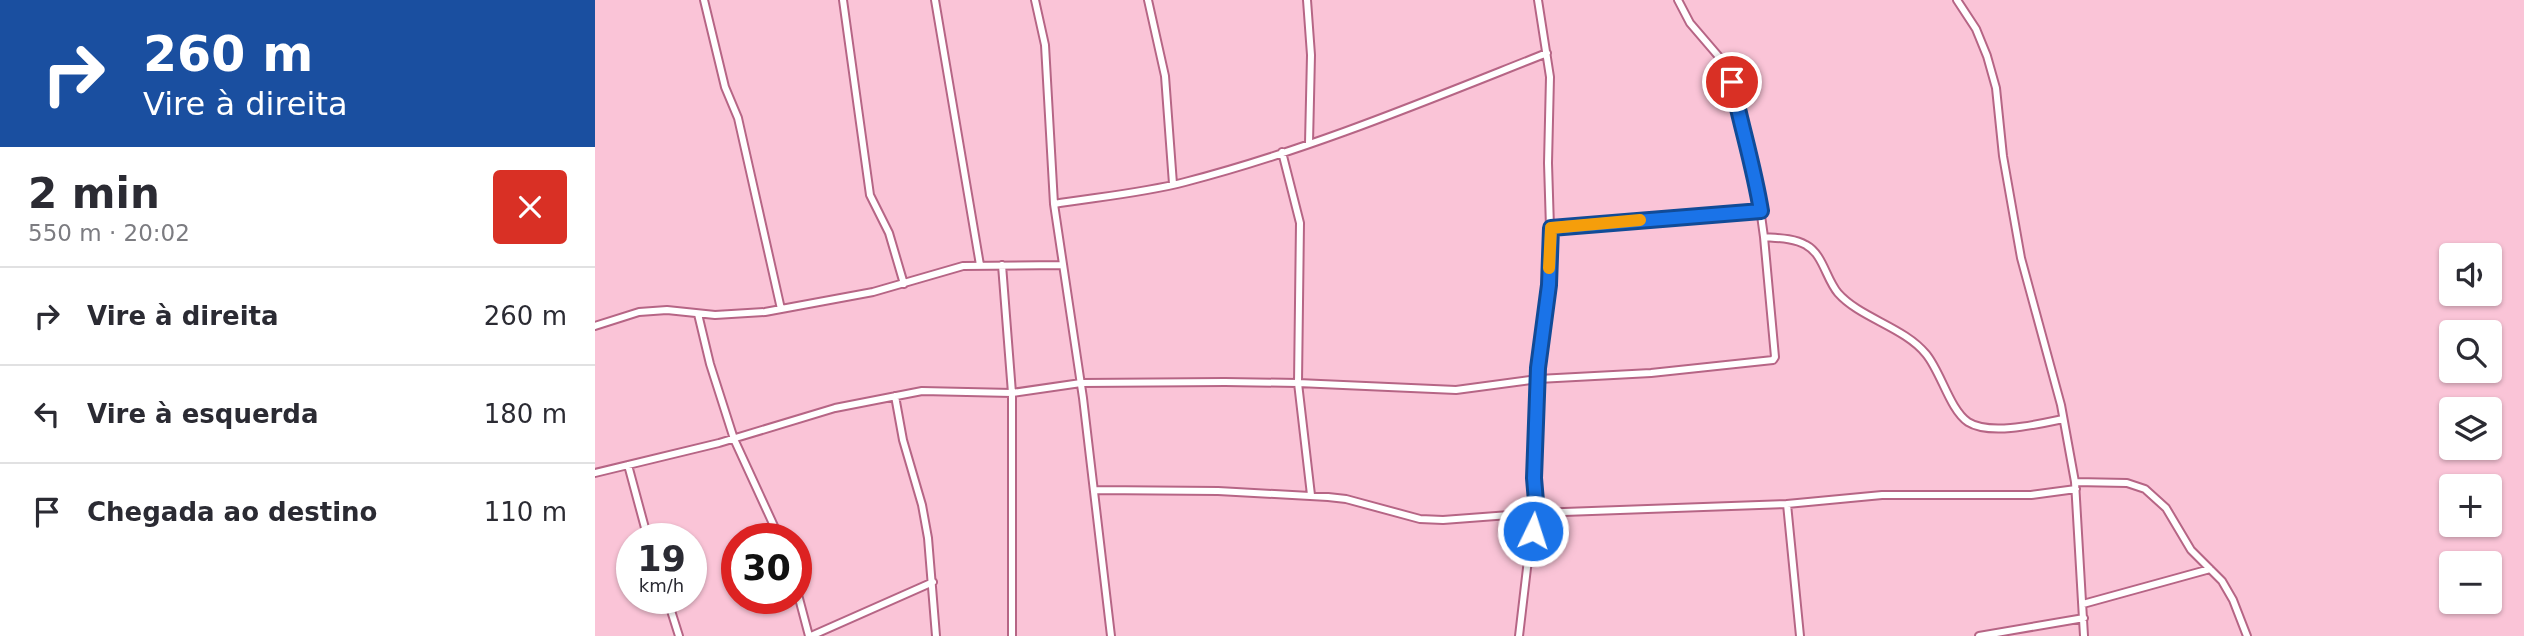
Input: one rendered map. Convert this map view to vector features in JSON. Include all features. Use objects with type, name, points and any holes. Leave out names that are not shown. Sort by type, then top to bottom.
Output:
[{"type":"street","points":[[704,0],[725,87],[738,118],[781,309]]},
{"type":"street","points":[[843,0],[870,195],[889,233],[904,284]]},
{"type":"street","points":[[935,0],[981,265]]},
{"type":"street","points":[[1035,0],[1045,45],[1054,204],[1081,383],[1111,636]]},
{"type":"street","points":[[1148,0],[1165,76],[1173,184]]},
{"type":"street","points":[[1307,0],[1311,65],[1309,144]]},
{"type":"street","points":[[1518,636],[1537,513],[1534,478],[1538,379],[1549,285],[1551,228],[1548,163],[1551,95],[1538,0]]},
{"type":"street","points":[[595,472],[734,439],[835,408],[940,390],[1012,393],[1081,383],[1298,383],[1457,390],[1538,379],[1650,373],[1775,359],[1761,211],[1751,155],[1742,129],[1732,82],[1726,65],[1690,23],[1678,0]]},
{"type":"street","points":[[1957,0],[1976,29],[1996,88],[2003,156],[2021,258],[2063,419],[2076,485],[2084,636]]},
{"type":"street","points":[[1054,204],[1173,184],[1309,144],[1547,53]]},
{"type":"street","points":[[1282,152],[1300,223],[1298,383],[1311,495]]},
{"type":"street","points":[[1551,228],[1761,211]]},
{"type":"street","points":[[1764,237],[1797,241],[1808,246],[1817,255],[1839,294],[1911,340],[1925,352],[1937,368],[1966,421],[1984,426],[2018,429],[2063,419]]},
{"type":"street","points":[[1002,265],[1012,393],[1012,636]]},
{"type":"street","points":[[595,326],[639,312],[667,310],[729,315],[781,309],[873,292],[963,266],[1063,265]]},
{"type":"street","points":[[698,314],[710,364],[734,439],[773,523]]},
{"type":"street","points":[[895,396],[903,440],[924,515],[933,583],[936,636]]},
{"type":"street","points":[[628,465],[644,523]]},
{"type":"street","points":[[1094,489],[1311,495],[1346,499],[1420,519],[1443,520],[1537,513],[1787,504],[1882,495],[2031,495],[2076,485],[2127,483],[2145,489],[2166,508],[2191,550],[2222,581],[2233,600],[2247,636]]},
{"type":"street","points":[[1787,504],[1800,636]]},
{"type":"street","points":[[2083,604],[2210,569]]},
{"type":"street","points":[[804,614],[810,636],[933,583]]},
{"type":"street","points":[[672,614],[680,636]]},
{"type":"street","points":[[1979,636],[2084,618]]},
{"type":"slow traffic","points":[[1549,268],[1551,228],[1640,220]]},
{"type":"route","points":[[1533,531],[1537,513],[1534,478],[1538,368],[1549,285],[1551,228],[1761,211],[1751,155],[1742,129],[1732,82]]}]
